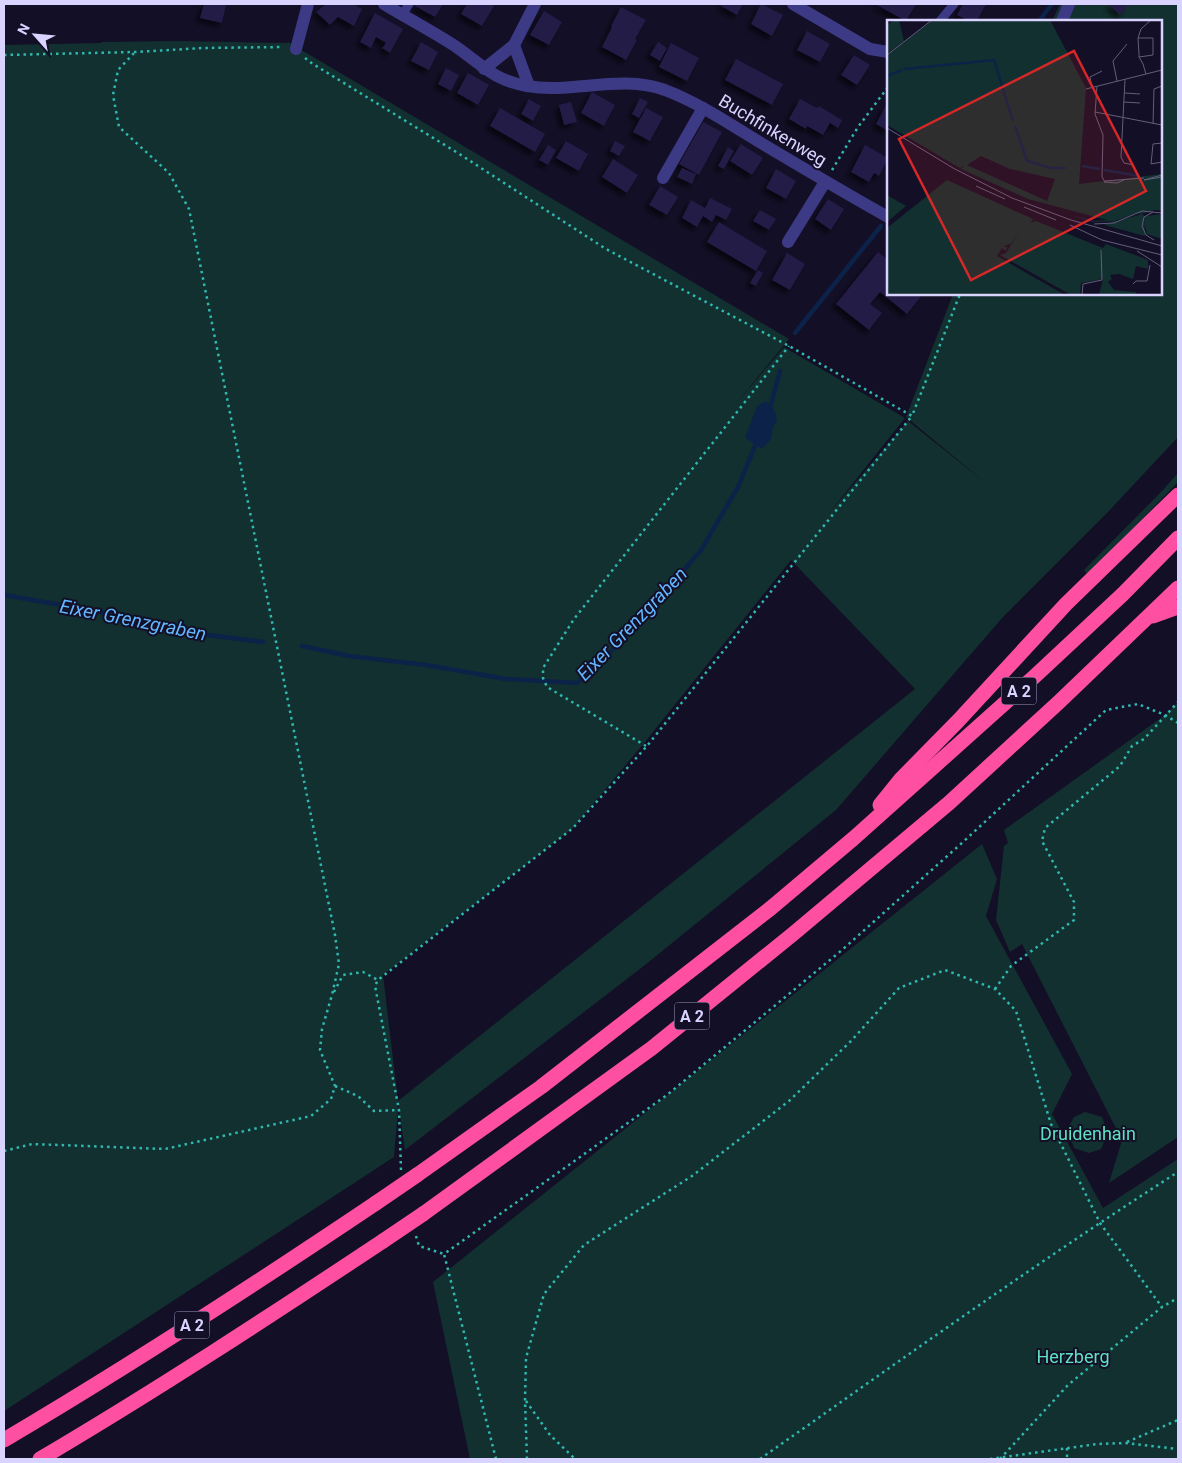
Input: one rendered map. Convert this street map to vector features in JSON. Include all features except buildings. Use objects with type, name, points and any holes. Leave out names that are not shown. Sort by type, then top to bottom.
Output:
[{"type":"highway","points":[[854,838],[901,780],[1066,604],[1178,494]]},
{"type":"highway","name":"A 2","points":[[4,1440],[226,1303],[417,1176],[548,1081],[770,908],[854,838],[1034,678],[1123,594],[1178,538]]},
{"type":"highway","name":"A 2","points":[[40,1459],[161,1386],[384,1241],[652,1048],[794,934],[949,803],[1059,702],[1178,588]]},
{"type":"highway","points":[[1147,619],[1178,607]]},
{"type":"street","points":[[296,49],[304,4]]},
{"type":"street","name":"Buchfinkenweg","points":[[384,4],[405,9],[484,69],[505,80],[529,86],[551,88],[620,82],[663,89],[703,108],[825,182],[887,216]]},
{"type":"street","points":[[484,69],[514,45],[535,4]]},
{"type":"street","points":[[1062,20],[1069,4]]},
{"type":"street","points":[[796,5],[870,49],[887,52]]},
{"type":"street","points":[[514,45],[529,86]]},
{"type":"street","name":"Buchfinkenweg","points":[[663,178],[703,108]]},
{"type":"street","name":"Buchfinkenweg","points":[[788,242],[825,182]]},
{"type":"lane","points":[[941,20],[954,4]]},
{"type":"path","points":[[4,55],[135,52],[204,48],[282,47],[296,49],[313,64],[461,155],[606,249],[789,346],[912,416]]},
{"type":"path","points":[[4,1151],[32,1144],[165,1149],[311,1116],[331,1099],[334,1086],[320,1050],[322,1029],[339,964],[335,935],[189,209],[169,172],[119,127],[113,95],[118,70],[135,52]]},
{"type":"path","points":[[825,182],[858,127],[887,88]]},
{"type":"path","points":[[401,1174],[399,1110],[376,986],[378,980],[573,828],[646,746],[912,416],[960,295]]},
{"type":"path","points":[[646,746],[547,687],[543,678],[543,668],[574,619],[789,346]]},
{"type":"path","points":[[995,989],[1010,966],[1074,920],[1074,902],[1042,841],[1045,828],[1120,766],[1132,746],[1144,739],[1178,702]]},
{"type":"path","points":[[444,1254],[667,1095],[842,950],[1106,710],[1138,704],[1165,715],[1178,723]]},
{"type":"path","points":[[527,1459],[526,1358],[544,1294],[584,1244],[692,1176],[789,1101],[851,1041],[898,988],[945,970],[995,989],[1016,1011],[1051,1124],[1100,1223],[1162,1307]]},
{"type":"path","points":[[332,995],[343,976],[362,972],[378,980]]},
{"type":"path","points":[[334,1086],[358,1096],[374,1111],[399,1110]]},
{"type":"path","points":[[760,1459],[1100,1223],[1178,1172]]},
{"type":"path","points":[[414,1228],[419,1246],[444,1254]]},
{"type":"path","points":[[444,1254],[496,1459]]},
{"type":"path","points":[[1000,1458],[1068,1385],[1162,1307],[1178,1298]]},
{"type":"path","points":[[525,1400],[550,1434],[574,1459]]},
{"type":"path","points":[[1124,1443],[1178,1420]]},
{"type":"path","points":[[990,1459],[1097,1444],[1124,1443],[1178,1449]]},
{"type":"path","points":[[1066,1448],[1067,1459]]},
{"type":"green space","points":[[1060,4],[1178,4],[1178,437],[1107,513],[1003,617],[836,810],[645,965],[405,1150],[398,1102],[394,1157],[4,1411],[4,45],[180,41],[288,42],[789,339],[735,405],[784,347],[905,418],[830,512],[908,421],[987,484],[906,417],[953,295],[1162,295],[1162,20],[1052,20]],"holes":[[[791,560],[915,689],[398,1101],[383,975],[573,828],[645,742]]]},
{"type":"green space","points":[[1178,473],[1178,482],[1088,575],[1084,570]]},
{"type":"green space","points":[[1178,702],[1178,1137],[1109,1183],[1122,1140],[1022,944],[1010,952],[996,920],[1004,846],[1008,843],[1004,830],[1165,715]]},
{"type":"green space","name":"Herzberg","points":[[982,844],[997,879],[986,916],[1072,1074],[1052,1114],[1103,1208],[1178,1159],[1178,1459],[470,1459],[433,1282]]},
{"type":"green space","name":"Druidenhain","points":[[1085,1112],[1102,1117],[1108,1133],[1101,1149],[1089,1153],[1074,1148],[1067,1130],[1074,1117]]},
{"type":"water","points":[[766,401],[775,411],[777,420],[773,427],[771,439],[762,449],[745,438],[757,406]]},
{"type":"waterway","name":"Eixer Grenzgraben","points":[[1040,20],[1052,4]]},
{"type":"waterway","name":"Eixer Grenzgraben","points":[[795,333],[881,226]]},
{"type":"waterway","name":"Eixer Grenzgraben","points":[[769,411],[780,371]]},
{"type":"waterway","name":"Eixer Grenzgraben","points":[[302,646],[349,656],[426,665],[506,679],[577,683],[604,659],[651,609],[701,550],[738,487],[758,439]]},
{"type":"waterway","name":"Eixer Grenzgraben","points":[[4,595],[90,610],[200,634],[263,642]]}]
